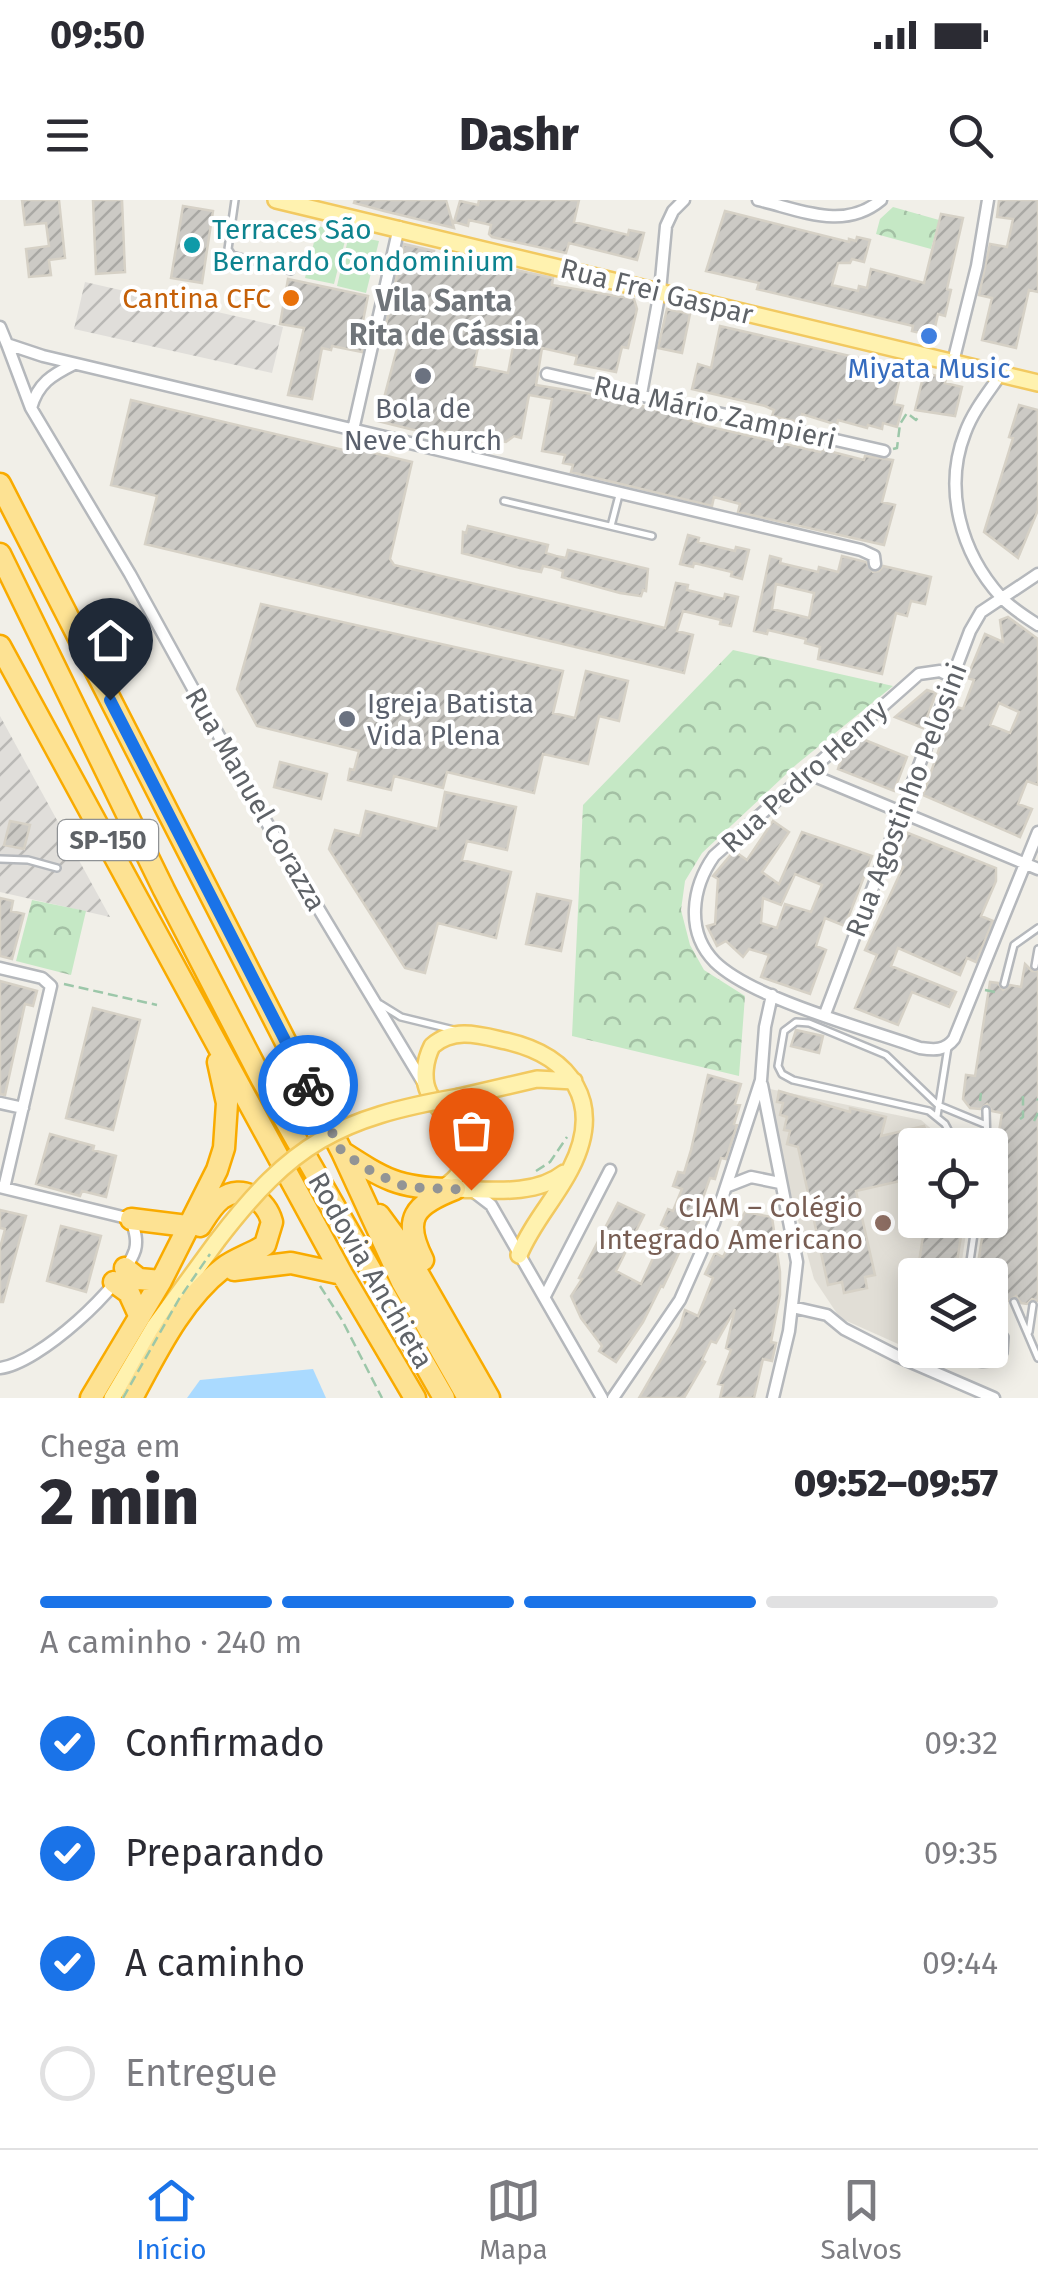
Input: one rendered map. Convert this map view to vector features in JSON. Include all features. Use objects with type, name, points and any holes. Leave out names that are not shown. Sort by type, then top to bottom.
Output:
[{"type":"highway","name":"Rodovia Anchieta","points":[[0,484],[342,1152],[402,1282],[468,1398]]},
{"type":"highway","name":"Rodovia Anchieta","points":[[0,554],[164,890],[262,1078],[444,1398]]},
{"type":"highway","name":"Rodovia Anchieta","points":[[0,646],[342,1274],[414,1398]]},
{"type":"highway","points":[[91,1398],[161,1281],[218,1170],[228,1103],[212,1036]]},
{"type":"highway","points":[[342,1152],[390,1182],[406,1187],[456,1189]]},
{"type":"highway","name":"Rodovia Anchieta","points":[[357,1185],[404,1249],[489,1398]]},
{"type":"highway","points":[[456,1189],[419,1208],[411,1231],[456,1340]]},
{"type":"highway","points":[[132,1398],[189,1302],[226,1265],[265,1245],[272,1222],[262,1201],[248,1194],[224,1196],[175,1253]]},
{"type":"highway","points":[[131,1219],[187,1226]]},
{"type":"highway","points":[[213,1276],[271,1264],[342,1274]]},
{"type":"highway","points":[[120,1275],[161,1281]]},
{"type":"highway","points":[[120,1275],[139,1316]]},
{"type":"highway","points":[[396,1364],[406,1398]]},
{"type":"main road","name":"Rua Frei Gaspar","points":[[276,200],[1038,383]]},
{"type":"main road","points":[[519,1255],[532,1227],[572,1167],[584,1117],[574,1082],[563,1066],[546,1054],[472,1034],[452,1034],[432,1046],[425,1073],[427,1090],[459,1135],[463,1150],[460,1170],[452,1182],[456,1189],[530,1188],[555,1180],[572,1167]]},
{"type":"main road","points":[[112,1398],[154,1327],[217,1241],[258,1190],[316,1140],[392,1109],[537,1079],[574,1082]]},
{"type":"street","points":[[641,394],[660,292],[666,226],[684,200]]},
{"type":"street","points":[[758,200],[831,218],[848,218],[881,200]]},
{"type":"street","points":[[953,362],[977,266],[988,200]]},
{"type":"street","points":[[353,430],[399,227]]},
{"type":"street","name":"Rua Manuel Corazza","points":[[0,327],[30,408],[130,574],[264,818],[427,1090]]},
{"type":"street","points":[[7,344],[75,364],[861,550],[874,556],[875,564]]},
{"type":"street","points":[[30,408],[40,385],[50,375],[75,364]]},
{"type":"street","name":"Rua Mário Zampieri","points":[[546,374],[884,451]]},
{"type":"street","points":[[1001,374],[976,408],[964,434],[954,503],[972,551],[1002,598],[1038,626]]},
{"type":"street","name":"Rua Agostinho Pelosini","points":[[825,1014],[952,677],[981,612],[1038,574]]},
{"type":"street","name":"Rua Pedro Henry","points":[[948,1047],[920,1048],[772,995],[732,974],[714,961],[702,944],[694,906],[696,888],[714,856],[918,674],[940,671],[952,677]]},
{"type":"street","points":[[807,773],[1038,869]]},
{"type":"street","points":[[948,1047],[1038,832]]},
{"type":"street","points":[[0,968],[48,981],[50,994],[2,1187],[131,1219],[136,1241],[120,1275],[39,1353],[26,1362],[0,1368]]},
{"type":"street","points":[[613,1398],[680,1300],[728,1186],[761,1080],[772,995]]},
{"type":"street","points":[[761,1080],[798,1262],[773,1398]]},
{"type":"street","points":[[0,1102],[22,1108]]},
{"type":"street","points":[[545,1296],[610,1170]]},
{"type":"street","points":[[728,1186],[751,1177],[780,1184]]},
{"type":"street","points":[[456,1189],[491,1205],[602,1398]]},
{"type":"street","points":[[792,1307],[827,1315],[844,1329],[897,1356],[994,1398]]},
{"type":"lane","points":[[236,200],[228,248],[232,255],[291,271]]},
{"type":"lane","points":[[611,526],[619,492]]},
{"type":"lane","points":[[504,501],[652,536]]},
{"type":"lane","points":[[0,859],[28,860],[56,868]]},
{"type":"lane","points":[[1004,984],[1014,945],[1038,928]]},
{"type":"lane","points":[[1035,966],[1038,948]]},
{"type":"lane","points":[[372,999],[402,1018],[472,1034]]},
{"type":"lane","points":[[947,1128],[929,1111],[792,1080],[778,1066],[784,1031],[796,1022],[810,1023],[886,1055],[938,1105],[984,1124]]},
{"type":"lane","points":[[937,1116],[948,1047]]},
{"type":"lane","points":[[985,1128],[986,1110]]},
{"type":"lane","points":[[1014,1302],[1038,1358]]},
{"type":"lane","points":[[1028,1335],[1032,1305]]},
{"type":"path","points":[[884,451],[897,448],[900,424],[908,414],[916,420],[920,416]]},
{"type":"path","points":[[48,981],[157,1005]]},
{"type":"path","points":[[988,991],[995,992]]},
{"type":"path","points":[[980,1101],[981,1093]]},
{"type":"path","points":[[1020,1119],[1026,1100],[1023,1096]]},
{"type":"path","points":[[1034,1121],[1038,1113]]},
{"type":"path","points":[[530,1188],[526,1174],[550,1162],[562,1148],[570,1127]]},
{"type":"path","points":[[122,1398],[179,1299],[215,1248]]},
{"type":"path","points":[[312,1280],[342,1320],[382,1398]]},
{"type":"shaded area","points":[[85,282],[283,327],[272,373],[74,329]]},
{"type":"shaded area","points":[[0,716],[110,917],[0,892]]},
{"type":"shaded area","name":"CIAM – Colégio Integrado Americano","points":[[770,1089],[921,1120],[930,1128],[898,1128],[898,1238],[965,1238],[962,1258],[898,1258],[898,1344],[840,1318],[814,1279],[768,1109]]},
{"type":"green space","points":[[893,207],[939,220],[931,249],[876,234],[880,219]]},
{"type":"green space","points":[[318,226],[347,233],[334,284],[305,278]]},
{"type":"green space","points":[[349,235],[379,241],[366,293],[337,286]]},
{"type":"green space","points":[[733,650],[893,686],[797,764],[702,853],[685,881],[681,910],[690,945],[704,970],[745,996],[739,1076],[572,1036],[583,805]]},
{"type":"green space","points":[[32,900],[86,911],[71,975],[16,961]]},
{"type":"water","points":[[313,1369],[326,1398],[187,1398],[200,1380]]},
{"type":"building","points":[[22,200],[59,200],[65,258],[49,260],[51,275],[29,277],[26,249],[49,246],[46,223],[25,225]]},
{"type":"building","points":[[93,200],[122,200],[125,272],[96,274]]},
{"type":"building","points":[[446,200],[454,228],[354,203]]},
{"type":"building","points":[[479,200],[579,200],[574,222],[628,235],[629,230],[644,233],[637,260],[569,243],[566,253],[492,237],[491,225],[469,220],[468,226],[454,222],[460,201],[478,205]]},
{"type":"building","points":[[999,200],[1038,200],[1038,292],[1029,290],[1016,348],[982,340],[992,298],[979,295],[990,244],[1007,247],[1013,219],[997,217]]},
{"type":"building","name":"Terraces São Bernardo Condominium","points":[[183,206],[213,211],[202,283],[171,278]]},
{"type":"building","points":[[725,211],[849,242],[857,237],[870,240],[864,262],[852,259],[850,263],[838,263],[832,285],[858,291],[859,286],[867,288],[871,269],[924,283],[941,214],[963,218],[945,316],[938,314],[933,336],[912,331],[913,326],[757,289],[759,283],[706,271]]},
{"type":"building","points":[[404,244],[434,251],[431,265],[455,270],[457,257],[553,278],[552,285],[634,299],[637,309],[628,348],[622,347],[616,372],[575,364],[577,356],[542,348],[536,385],[603,396],[702,425],[820,452],[821,449],[864,460],[865,456],[893,460],[882,502],[895,505],[884,545],[738,512],[740,504],[714,497],[712,506],[571,472],[573,465],[563,463],[565,455],[542,451],[552,399],[529,395],[521,438],[514,436],[506,442],[440,431],[438,436],[378,421],[400,337],[384,333]],"holes":[[[481,333],[514,341],[508,373],[474,366]]]},
{"type":"building","points":[[288,279],[368,296],[359,341],[364,342],[362,352],[322,348],[312,399],[288,395],[304,328],[280,324]]},
{"type":"building","points":[[667,309],[690,314],[682,353],[658,348]]},
{"type":"building","points":[[720,326],[902,368],[894,404],[903,406],[897,427],[883,423],[882,429],[868,425],[867,428],[838,420],[837,425],[802,414],[800,422],[772,416],[774,410],[765,406],[692,389],[698,364],[711,368]]},
{"type":"building","points":[[924,373],[962,387],[955,416],[915,410]]},
{"type":"building","points":[[131,400],[352,452],[353,448],[412,462],[390,559],[394,565],[665,628],[676,583],[688,585],[687,590],[724,599],[725,594],[738,597],[731,626],[683,611],[677,631],[693,635],[684,673],[145,544],[157,496],[111,485]]},
{"type":"building","points":[[1019,405],[1038,410],[1038,510],[1018,558],[984,532]]},
{"type":"building","points":[[468,526],[548,545],[546,553],[556,556],[566,558],[568,550],[648,569],[646,591],[641,596],[620,593],[562,577],[563,571],[553,568],[543,566],[541,572],[462,553],[463,532]]},
{"type":"building","points":[[688,535],[699,538],[698,542],[735,551],[736,547],[749,550],[742,579],[731,576],[732,572],[694,563],[693,567],[680,564]]},
{"type":"building","points":[[770,556],[781,559],[780,563],[818,572],[819,567],[838,572],[842,556],[866,562],[873,572],[883,566],[931,577],[925,604],[911,601],[907,616],[896,613],[882,674],[818,659],[820,647],[805,643],[806,639],[768,630],[767,634],[754,631]],"holes":[[[776,584],[814,593],[809,618],[772,609]]]},
{"type":"building","points":[[261,604],[563,671],[553,713],[575,718],[586,671],[628,681],[619,721],[599,716],[588,764],[543,754],[534,793],[447,772],[443,788],[394,776],[391,790],[348,780],[359,751],[257,726],[237,689]]},
{"type":"building","points":[[1008,617],[1038,639],[1038,785],[1027,781],[1018,804],[1032,809],[1020,837],[923,795],[954,706],[963,709],[974,680],[967,678],[985,634],[1003,642],[1000,620]],"holes":[[[999,703],[1019,712],[1010,733],[990,725]]]},
{"type":"building","points":[[927,690],[936,693],[923,728],[895,717]]},
{"type":"building","points":[[860,738],[907,757],[894,791],[838,769],[838,758]]},
{"type":"building","points":[[280,762],[327,774],[321,799],[274,787]]},
{"type":"building","points":[[445,792],[516,807],[507,850],[467,841],[462,860],[511,872],[496,938],[438,923],[425,973],[405,968],[329,849],[335,830],[360,836],[366,811],[438,829]]},
{"type":"building","points":[[10,821],[30,825],[24,849],[4,845]]},
{"type":"building","points":[[773,821],[789,832],[762,872],[779,884],[802,832],[872,856],[845,926],[825,918],[816,946],[826,950],[810,994],[761,977],[769,955],[749,949],[743,957],[726,941],[717,946],[707,926],[715,924],[718,879],[713,876],[734,851],[747,860]],"holes":[[[795,874],[822,885],[811,912],[785,904],[777,928],[761,923],[763,898],[781,905]]]},
{"type":"building","points":[[908,833],[996,868],[996,881],[981,916],[993,921],[976,962],[967,958],[960,975],[898,948],[891,966],[956,992],[949,1007],[912,992],[898,1025],[855,1008],[877,955],[865,950],[903,867],[895,864]]},
{"type":"building","points":[[537,894],[571,901],[561,951],[526,944]]},
{"type":"building","points":[[0,898],[13,901],[11,911],[24,914],[12,959],[0,956]]},
{"type":"building","points":[[1025,964],[1038,971],[1038,1301],[1032,1299],[1027,1304],[1016,1296],[1008,1301],[1008,1258],[979,1258],[982,1238],[1008,1238],[1008,1128],[1000,1128],[1002,1113],[992,1111],[987,1104],[980,1109],[970,1108],[963,1099],[966,1075],[975,1076],[990,982],[998,983],[1003,990],[1010,985],[1021,987]]},
{"type":"building","points":[[0,981],[37,991],[33,1006],[25,1004],[5,1095],[0,1094]]},
{"type":"building","points":[[93,1008],[140,1020],[113,1130],[66,1118]]},
{"type":"building","points":[[796,1030],[823,1036],[819,1053],[791,1046]]},
{"type":"building","points":[[708,1075],[741,1084],[735,1104],[740,1105],[734,1124],[737,1125],[726,1159],[721,1158],[715,1179],[710,1178],[695,1220],[699,1222],[693,1239],[687,1236],[663,1287],[616,1362],[599,1351],[602,1346],[581,1318],[571,1296],[618,1203],[644,1215],[616,1271],[641,1284],[667,1228],[661,1225],[668,1209],[673,1211],[682,1189],[673,1186],[678,1172],[684,1173]]},
{"type":"building","points":[[779,1091],[850,1112],[850,1108],[886,1117],[881,1136],[898,1132],[898,1181],[856,1191],[875,1275],[865,1277],[867,1288],[844,1293],[842,1282],[828,1285],[798,1147],[787,1144],[787,1117],[780,1115],[783,1103],[777,1102]]},
{"type":"building","points":[[50,1134],[116,1156],[106,1197],[82,1191],[80,1196],[36,1184]]},
{"type":"building","points":[[0,1210],[26,1216],[3,1302],[0,1248],[5,1229],[0,1228]]},
{"type":"building","points":[[745,1212],[772,1217],[780,1272],[771,1342],[776,1343],[772,1361],[763,1359],[754,1398],[720,1398],[723,1385],[718,1384],[731,1350],[726,1348],[735,1309],[716,1343],[711,1341],[702,1360],[705,1362],[684,1398],[639,1398],[680,1327],[685,1310],[698,1316],[713,1278],[705,1274],[715,1253],[723,1257]]},
{"type":"building","points":[[61,1226],[101,1236],[86,1292],[47,1281]]},
{"type":"building","points":[[923,1238],[961,1238],[958,1258],[920,1258]]},
{"type":"way so far","points":[[308,1085],[342,1152],[374,1173],[406,1187],[471,1190]]},
{"type":"place","name":"Terraces São Bernardo Condominium","points":[[192,245]]},
{"type":"place","name":"Cantina CFC","points":[[291,298]]},
{"type":"place","name":"Miyata Music","points":[[929,336]]},
{"type":"place","name":"Bola de Neve Church","points":[[423,376]]},
{"type":"place","name":"Igreja Batista Vida Plena","points":[[347,719]]},
{"type":"place","name":"CIAM – Colégio Integrado Americano","points":[[883,1223]]},
{"type":"district","name":"Vila Santa Rita de Cássia","points":[[444,318]]},
{"type":"route","points":[[110,700],[308,1085]]}]
